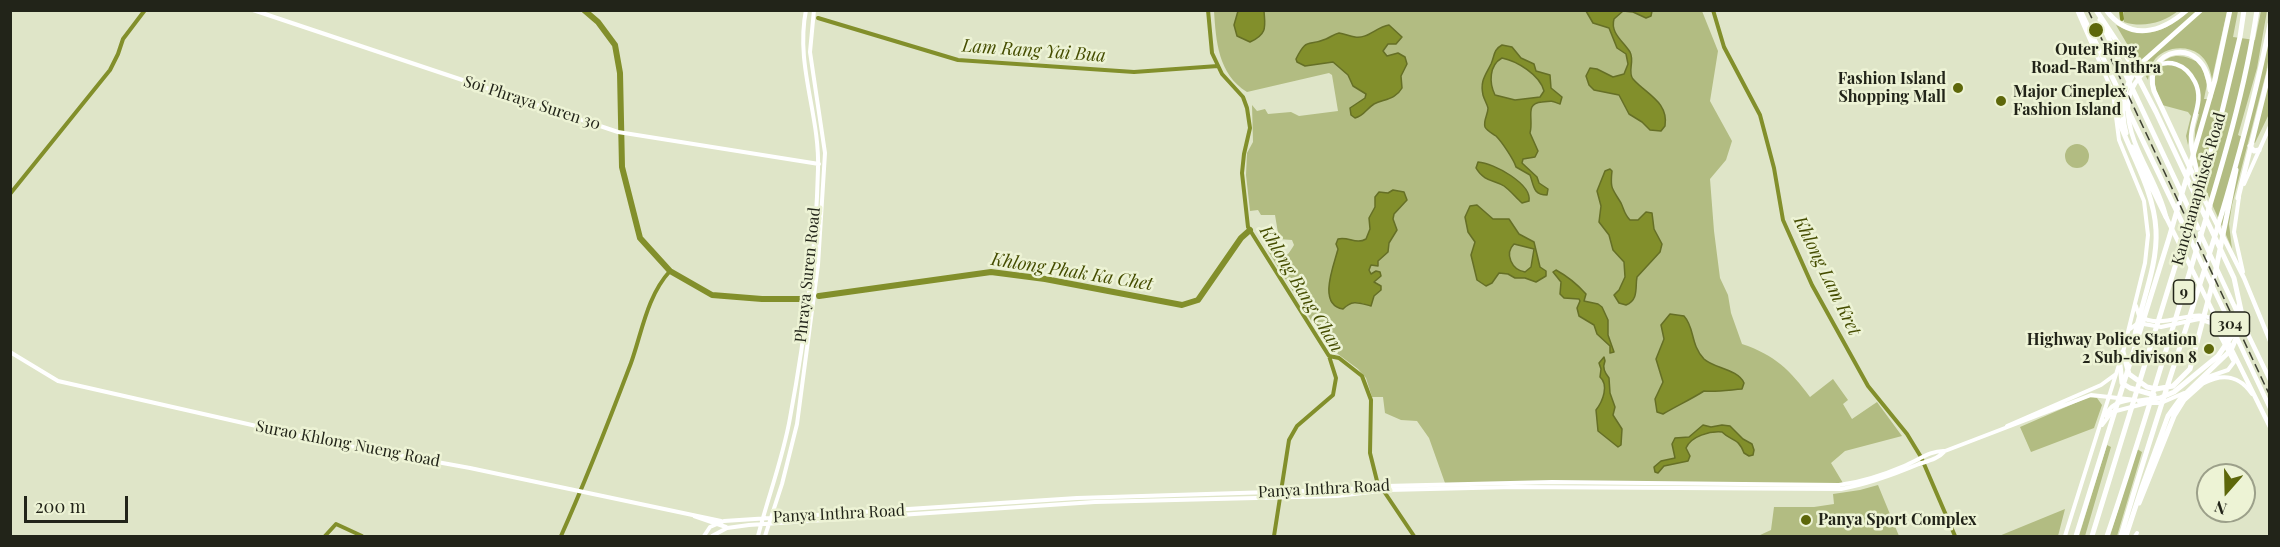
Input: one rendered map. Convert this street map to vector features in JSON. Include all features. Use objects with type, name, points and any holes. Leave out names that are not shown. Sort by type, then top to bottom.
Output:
[{"type":"highway","name":"304","points":[[2078,10],[2191,242]]},
{"type":"highway","points":[[2096,10],[2129,60],[2225,259],[2234,278],[2242,315],[2241,327],[2231,350],[2181,398],[2163,428],[2126,537]]},
{"type":"highway","name":"304","points":[[2096,10],[2198,228]]},
{"type":"highway","points":[[2106,10],[2119,24],[2148,31],[2166,26],[2187,10]]},
{"type":"highway","points":[[2166,217],[2129,141],[2123,122],[2126,89],[2138,66],[2201,10]]},
{"type":"highway","points":[[2076,537],[2169,238],[2220,61],[2230,10]]},
{"type":"highway","name":"Kanchanaphisek Road","points":[[2092,537],[2193,214],[2236,55],[2244,10]]},
{"type":"highway","name":"Kanchanaphisek Road","points":[[2107,537],[2205,222],[2250,56],[2257,10]]},
{"type":"highway","points":[[2121,537],[2239,154],[2270,24]]},
{"type":"highway","points":[[2204,198],[2154,91],[2151,81],[2155,68],[2161,60],[2172,54],[2190,54],[2197,58],[2206,69],[2210,96]]},
{"type":"highway","points":[[2238,198],[2270,69]]},
{"type":"highway","points":[[2117,116],[2145,184],[2156,231],[2153,260],[2129,364]]},
{"type":"highway","points":[[2250,146],[2254,151],[2259,150]]},
{"type":"highway","points":[[2123,352],[2132,378],[2156,389],[2178,383],[2190,369],[2230,204],[2239,154]]},
{"type":"highway","points":[[2137,401],[2168,395],[2208,366],[2225,348],[2233,334],[2240,300]]},
{"type":"highway","points":[[2120,365],[2122,382],[2130,388],[2156,395],[2168,395]]},
{"type":"highway","points":[[2132,519],[2174,416],[2184,400],[2204,382]]},
{"type":"main road","name":"Soi Phraya Suren 30","points":[[253,10],[625,134],[819,164]]},
{"type":"main road","name":"Phraya Suren Road","points":[[758,535],[790,418],[811,261],[819,164],[802,53],[806,10]]},
{"type":"main road","name":"Phraya Suren Road","points":[[766,535],[797,424],[818,265],[825,153],[810,52],[814,10]]},
{"type":"main road","points":[[2065,537],[2120,365],[2147,252],[2147,213],[2144,201],[2119,140],[2117,116],[2110,85],[2078,10]]},
{"type":"main road","points":[[2270,341],[2244,278],[2204,198],[2191,141],[2198,107],[2197,88],[2188,72],[2183,68],[2169,64],[2157,64],[2145,71],[2133,85],[2128,105],[2132,133],[2158,188],[2166,217],[2270,427]]},
{"type":"main road","points":[[2244,278],[2234,232],[2238,198],[2270,126]]},
{"type":"main road","name":"304","points":[[2198,228],[2270,380]]},
{"type":"main road","name":"304","points":[[2191,242],[2270,408]]},
{"type":"main road","points":[[2137,297],[2137,313],[2144,319],[2162,322],[2203,315],[2212,318],[2221,326]]},
{"type":"main road","points":[[2129,329],[2138,323],[2163,327],[2199,319],[2214,324],[2234,358],[2233,365],[2228,370],[2202,379],[2191,389]]},
{"type":"main road","name":"Surao Khlong Nueng Road","points":[[10,352],[58,381],[320,441],[500,474],[693,516],[726,521]]},
{"type":"main road","name":"Panya Inthra Road","points":[[2003,429],[2101,385],[2116,374]]},
{"type":"main road","name":"Panya Inthra Road","points":[[712,537],[727,528],[749,525],[1076,503],[1292,494],[1337,496],[1387,488],[1841,489],[1868,484],[1920,461],[2096,394],[2154,404],[2169,401],[2204,382],[2224,377],[2234,378],[2248,388],[2256,401]]},
{"type":"main road","points":[[2096,394],[2102,397],[2106,406]]},
{"type":"main road","points":[[2105,421],[2108,409],[2114,404],[2137,401]]},
{"type":"main road","points":[[2100,429],[2112,412],[2147,403]]},
{"type":"main road","name":"Panya Inthra Road","points":[[704,537],[715,524],[762,518],[1077,498],[1270,495]]},
{"type":"main road","points":[[775,508],[779,518]]},
{"type":"main road","name":"Surao Khlong Nueng Road","points":[[693,516],[727,528]]},
{"type":"main road","points":[[700,520],[707,531]]},
{"type":"main road","points":[[726,521],[727,528]]},
{"type":"main road","points":[[766,535],[777,524]]},
{"type":"main road","points":[[749,525],[758,535]]},
{"type":"shaded area","points":[[2124,10],[2178,11],[2166,19],[2138,25],[2124,22]]},
{"type":"shaded area","points":[[1214,11],[1702,11],[1718,51],[1710,101],[1732,141],[1726,160],[1710,179],[1714,231],[1720,278],[1728,295],[1731,313],[1742,344],[1773,358],[1796,379],[1810,397],[1833,379],[1848,400],[1843,404],[1852,419],[1877,402],[1902,436],[1845,451],[1831,463],[1843,483],[1445,483],[1429,438],[1417,421],[1401,420],[1385,413],[1383,397],[1372,397],[1366,378],[1358,369],[1327,346],[1268,251],[1271,247],[1274,248],[1277,256],[1283,257],[1294,245],[1292,240],[1279,239],[1275,215],[1261,215],[1258,210],[1250,211],[1246,175],[1247,153],[1253,142],[1252,105],[1257,111],[1265,109],[1268,114],[1291,112],[1299,116],[1338,111],[1332,75],[1329,73],[1247,92],[1237,85],[1224,66],[1216,34]]},
{"type":"shaded area","points":[[1238,11],[1264,11],[1265,25],[1260,36],[1250,42],[1237,36],[1234,25]]},
{"type":"shaded area","points":[[1586,11],[1623,11],[1614,19],[1614,29],[1630,52],[1631,76],[1664,111],[1665,126],[1661,131],[1650,130],[1629,114],[1619,95],[1594,90],[1589,85],[1586,76],[1590,68],[1613,77],[1624,74],[1628,64],[1626,54],[1617,48],[1609,28],[1593,23]]},
{"type":"shaded area","points":[[1623,11],[1652,11],[1651,16],[1646,18],[1633,12]]},
{"type":"shaded area","points":[[2189,11],[2227,11],[2212,79],[2208,65],[2202,56],[2194,51],[2181,48],[2168,50],[2157,57],[2151,66],[2148,80],[2116,25],[2137,32],[2155,32]]},
{"type":"shaded area","points":[[2231,11],[2238,11],[2233,37],[2255,40],[2261,11],[2267,11],[2257,68],[2238,135],[2244,138],[2269,33],[2266,73],[2232,205],[2229,224],[2232,249],[2207,192],[2197,162],[2195,128],[2199,114],[2194,113],[2188,145],[2186,136],[2191,116],[2188,112],[2162,105],[2154,78],[2158,68],[2170,57],[2180,56],[2191,59],[2201,64],[2207,84],[2204,99],[2212,99]]},
{"type":"shaded area","points":[[1389,25],[1402,37],[1396,44],[1388,44],[1383,51],[1387,56],[1398,53],[1405,57],[1407,64],[1401,76],[1402,88],[1393,97],[1374,104],[1358,117],[1351,115],[1350,108],[1365,98],[1366,94],[1353,86],[1348,75],[1333,62],[1305,66],[1297,62],[1296,59],[1305,45],[1339,33],[1360,37]]},
{"type":"shaded area","points":[[1502,45],[1512,47],[1521,58],[1534,64],[1536,71],[1550,75],[1551,88],[1562,97],[1560,104],[1550,101],[1533,105],[1530,133],[1538,151],[1535,157],[1523,159],[1522,163],[1537,177],[1539,183],[1548,189],[1547,195],[1537,192],[1530,175],[1516,167],[1501,142],[1485,127],[1488,108],[1482,90],[1483,82]],"holes":[[[1502,58],[1533,74],[1544,91],[1540,97],[1515,100],[1495,95],[1491,80],[1492,70]]]},
{"type":"shaded area","points":[[2269,77],[2269,114],[2255,143],[2253,142]]},
{"type":"shaded area","points":[[2077,144],[2082,145],[2088,151],[2088,161],[2082,167],[2077,168],[2072,167],[2066,161],[2065,156],[2066,151],[2072,145]]},
{"type":"shaded area","points":[[1478,162],[1502,170],[1518,181],[1525,188],[1529,201],[1522,203],[1504,186],[1482,176],[1476,168]]},
{"type":"shaded area","points":[[1610,169],[1612,188],[1626,216],[1630,220],[1638,220],[1646,212],[1652,213],[1654,229],[1662,244],[1660,252],[1637,277],[1635,297],[1626,305],[1619,303],[1614,295],[1625,277],[1624,262],[1613,250],[1609,235],[1599,222],[1601,206],[1597,191],[1605,171]]},
{"type":"shaded area","points":[[1393,190],[1404,192],[1407,200],[1394,214],[1393,219],[1397,230],[1389,243],[1388,252],[1378,261],[1378,266],[1371,265],[1369,270],[1371,274],[1376,271],[1380,272],[1381,276],[1374,282],[1381,286],[1381,290],[1374,296],[1371,306],[1356,303],[1343,309],[1335,306],[1331,300],[1329,284],[1338,249],[1336,244],[1338,239],[1362,241],[1366,239],[1370,229],[1369,218],[1375,207],[1375,197],[1379,192],[1388,193]]},
{"type":"shaded area","points":[[1477,205],[1493,219],[1509,219],[1519,234],[1534,242],[1540,267],[1546,271],[1546,276],[1536,282],[1499,273],[1492,283],[1486,286],[1477,280],[1471,255],[1475,242],[1468,232],[1465,217],[1470,206]],"holes":[[[1514,244],[1534,249],[1531,267],[1525,272],[1513,265],[1510,252]]]},
{"type":"shaded area","points":[[1556,270],[1572,280],[1586,294],[1584,301],[1602,307],[1608,320],[1608,335],[1614,352],[1610,353],[1610,346],[1597,334],[1594,325],[1579,316],[1577,308],[1579,299],[1564,298],[1560,294],[1561,282],[1553,272]]},
{"type":"shaded area","points":[[1670,314],[1684,316],[1704,359],[1741,378],[1744,383],[1742,389],[1704,391],[1663,414],[1657,412],[1655,399],[1663,382],[1656,359],[1664,339],[1661,325]]},
{"type":"shaded area","points":[[1604,357],[1604,368],[1609,378],[1610,393],[1615,407],[1613,415],[1622,429],[1621,445],[1618,447],[1598,431],[1596,410],[1605,389],[1600,377],[1599,363]]},
{"type":"shaded area","points":[[2089,397],[2097,398],[2102,405],[2094,428],[2031,452],[2020,427]]},
{"type":"shaded area","points":[[1703,425],[1730,426],[1743,439],[1752,444],[1753,455],[1749,456],[1744,453],[1737,442],[1722,432],[1712,432],[1696,437],[1688,444],[1686,448],[1690,456],[1688,461],[1664,466],[1658,473],[1655,472],[1654,467],[1661,461],[1675,458],[1672,444],[1675,438],[1689,437]]},
{"type":"shaded area","points":[[2107,445],[2111,447],[2085,536],[2079,536]]},
{"type":"shaded area","points":[[2137,449],[2142,452],[2117,536],[2110,536]]},
{"type":"shaded area","points":[[1878,485],[1899,536],[1758,536],[1771,530],[1774,507],[1814,507],[1834,504],[1833,494]]},
{"type":"shaded area","points":[[2065,509],[2058,536],[1999,536]]},
{"type":"waterway","points":[[10,194],[110,70],[123,39],[145,10]]},
{"type":"waterway","name":"Khlong Phak Ka Chet","points":[[584,10],[598,22],[615,45],[620,73],[622,167],[640,238],[670,271],[712,295],[802,299]]},
{"type":"waterway","name":"Khlong Bang Chan","points":[[1208,10],[1212,53],[1222,74],[1243,97],[1247,108],[1250,128],[1242,173],[1248,227],[1329,356],[1336,378],[1333,395],[1297,426],[1289,440],[1274,536]]},
{"type":"waterway","name":"Khlong Lam Kret","points":[[1713,10],[1724,47],[1760,115],[1774,168],[1783,220],[1812,285],[1868,386],[1907,434],[1921,457],[1955,536]]},
{"type":"waterway","points":[[2121,10],[2122,19]]},
{"type":"waterway","name":"Lam Rang Yai Bua","points":[[818,18],[958,60],[1134,72],[1218,66]]},
{"type":"waterway","name":"Khlong Phak Ka Chet","points":[[819,296],[991,272],[1045,279],[1182,305],[1198,300],[1241,238],[1250,230]]},
{"type":"waterway","points":[[561,536],[623,385],[650,303],[670,271]]},
{"type":"waterway","points":[[1329,356],[1339,358],[1362,376],[1371,400],[1370,453],[1377,481],[1414,536]]},
{"type":"waterway","points":[[325,536],[336,524],[362,536]]},
{"type":"railway","points":[[2088,10],[2270,396]]},
{"type":"place","name":"Outer Ring Road-Ram Inthra","points":[[2096,30]]},
{"type":"place","name":"Fashion Island Shopping Mall","points":[[1958,88]]},
{"type":"place","name":"Major Cineplex Fashion Island","points":[[2001,101]]},
{"type":"place","name":"Highway Police Station 2 Sub-divison 8","points":[[2209,349]]},
{"type":"place","name":"Panya Sport Complex","points":[[1806,520]]}]
